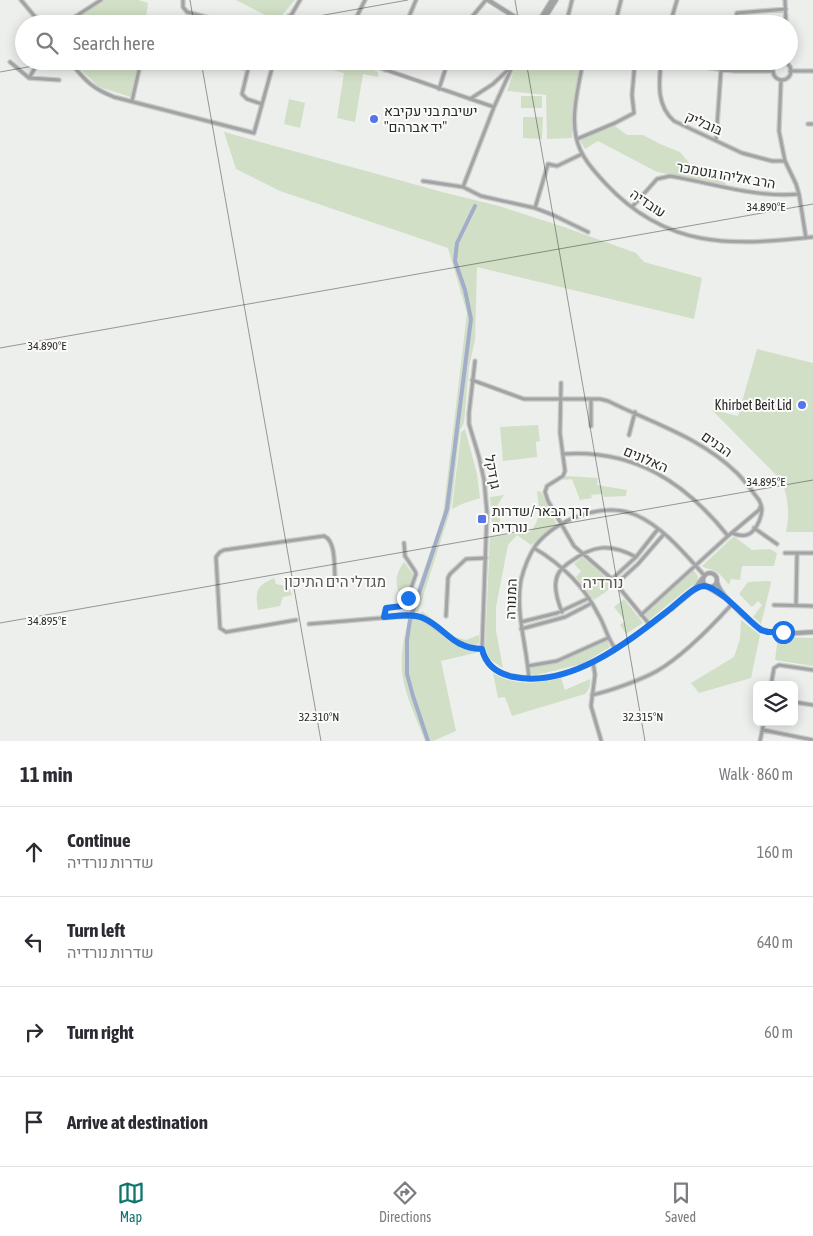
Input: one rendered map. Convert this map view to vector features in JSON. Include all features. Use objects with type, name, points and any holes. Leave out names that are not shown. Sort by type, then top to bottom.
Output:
[{"type":"street","points":[[21,0],[34,15]]},
{"type":"street","points":[[78,15],[101,0]]},
{"type":"street","points":[[183,0],[183,8],[187,12],[198,15]]},
{"type":"street","points":[[291,15],[300,0]]},
{"type":"street","points":[[358,15],[365,0]]},
{"type":"street","points":[[410,15],[416,0]]},
{"type":"street","points":[[474,15],[487,0],[511,15]]},
{"type":"street","points":[[541,15],[552,0]]},
{"type":"street","points":[[547,15],[556,0]]},
{"type":"street","points":[[568,15],[572,0]]},
{"type":"street","points":[[618,15],[622,0]]},
{"type":"street","points":[[673,15],[677,0]]},
{"type":"street","points":[[785,0],[786,15]]},
{"type":"street","points":[[736,15],[737,13],[786,9]]},
{"type":"street","points":[[10,62],[15,66]]},
{"type":"street","points":[[20,70],[29,78],[59,80]]},
{"type":"street","points":[[29,78],[34,70]]},
{"type":"street","points":[[76,70],[83,79],[97,90],[114,97],[254,133],[271,70]]},
{"type":"street","points":[[132,101],[139,70]]},
{"type":"street","points":[[248,70],[242,94],[247,99],[262,104]]},
{"type":"street","points":[[385,70],[494,107]]},
{"type":"street","points":[[439,89],[445,70]]},
{"type":"street","points":[[470,99],[493,84],[508,70]]},
{"type":"street","points":[[463,187],[510,70]]},
{"type":"street","name":"עובדיה","points":[[582,70],[576,107],[576,139],[582,154],[590,166],[632,208],[660,226],[694,238],[750,242],[813,237]]},
{"type":"street","points":[[576,139],[615,123],[634,112],[632,95],[634,70]]},
{"type":"street","name":"בובליק","points":[[660,70],[660,98],[662,105],[668,116],[681,126],[742,153],[772,161],[785,161]]},
{"type":"street","points":[[716,140],[721,70],[773,71],[776,78],[781,80]]},
{"type":"street","points":[[781,80],[786,78],[790,71],[813,71]]},
{"type":"street","points":[[781,80],[779,131],[785,161],[796,184],[806,238]]},
{"type":"street","points":[[534,208],[548,164],[557,166],[582,154]]},
{"type":"street","name":"הרב אליהו גוטמכר","points":[[632,208],[657,179],[670,176],[754,194],[783,196],[798,194]]},
{"type":"street","points":[[423,181],[463,187],[481,196],[534,208],[588,232]]},
{"type":"street","name":"גן דקל","points":[[475,361],[469,424],[485,486],[487,527],[482,649]]},
{"type":"street","name":"הבנים","points":[[472,380],[524,399],[605,399],[681,434],[715,456],[737,474],[761,505]]},
{"type":"street","points":[[561,383],[560,433],[565,474],[550,483],[546,488],[545,492],[548,501],[574,546],[612,579],[650,625]]},
{"type":"street","points":[[591,399],[591,426]]},
{"type":"street","points":[[629,435],[635,412]]},
{"type":"street","name":"האלונים","points":[[563,454],[586,453],[613,457],[658,473],[698,502],[710,513],[728,536]]},
{"type":"street","points":[[732,533],[748,534],[754,528],[763,512],[761,505]]},
{"type":"street","points":[[642,615],[759,510],[761,505]]},
{"type":"street","name":"המנורה","points":[[528,678],[528,666],[520,622],[520,586],[526,566],[535,547],[561,525],[588,513],[602,510],[617,510],[636,515],[664,534],[696,565],[703,577]]},
{"type":"street","points":[[754,528],[777,544]]},
{"type":"street","points":[[612,579],[636,557],[658,529]]},
{"type":"street","points":[[616,584],[638,564],[664,534]]},
{"type":"street","points":[[296,620],[226,632],[222,631],[219,620],[217,554],[224,550],[324,536],[331,543],[335,577]]},
{"type":"street","points":[[384,617],[386,608],[398,607],[406,602],[416,574],[405,556],[404,543]]},
{"type":"street","points":[[535,547],[543,551]]},
{"type":"street","points":[[535,547],[563,568],[592,603],[608,638],[615,648]]},
{"type":"street","points":[[562,612],[556,596],[555,586],[556,578],[563,568],[582,554],[604,547],[619,549],[636,557]]},
{"type":"street","points":[[785,553],[813,553]]},
{"type":"street","points":[[796,605],[797,553]]},
{"type":"street","points":[[446,616],[448,578],[450,574],[466,559],[486,558]]},
{"type":"street","points":[[692,591],[703,577],[708,573],[713,573],[716,576],[720,590],[726,598],[764,631],[813,633]]},
{"type":"street","points":[[703,577],[707,587],[726,598]]},
{"type":"street","points":[[309,624],[384,617],[422,617],[455,641],[470,648],[482,649],[487,663],[494,669],[509,676],[528,678],[560,674],[593,662],[650,625],[692,591],[700,587],[713,587],[717,582]]},
{"type":"street","points":[[520,622],[562,612],[588,598]]},
{"type":"street","points":[[522,629],[567,616],[592,603]]},
{"type":"street","points":[[592,695],[651,674],[666,666],[714,624],[732,604]]},
{"type":"street","points":[[774,605],[813,606]]},
{"type":"street","points":[[528,666],[557,661],[608,638]]},
{"type":"street","points":[[593,662],[595,675],[591,711],[601,740]]},
{"type":"street","points":[[772,681],[776,666],[781,665],[813,670]]},
{"type":"street","points":[[798,703],[813,705]]},
{"type":"street","points":[[760,741],[764,726]]},
{"type":"street","points":[[763,730],[813,740]]},
{"type":"green space","points":[[105,0],[138,0],[148,3],[146,15],[82,15]]},
{"type":"green space","points":[[236,0],[295,0],[282,15],[265,15]]},
{"type":"green space","points":[[81,70],[136,70],[131,97],[99,87]]},
{"type":"green space","points":[[332,70],[373,70],[378,72],[378,77],[363,74],[355,122],[337,118],[344,73]]},
{"type":"green space","points":[[514,70],[579,70],[572,108],[572,138],[547,139],[546,95],[507,91]]},
{"type":"green space","points":[[521,96],[542,96],[542,108],[521,108]]},
{"type":"green space","points":[[289,99],[305,103],[300,128],[284,124]]},
{"type":"green space","points":[[523,117],[543,117],[542,139],[523,138]]},
{"type":"green space","points":[[615,126],[627,135],[643,135],[680,152],[690,164],[714,173],[727,185],[657,172],[598,141],[585,149],[579,139]]},
{"type":"green space","points":[[224,132],[499,206],[636,253],[644,262],[702,278],[694,319],[477,267],[475,340],[469,367],[464,423],[460,430],[452,501],[418,612],[409,613],[443,515],[467,313],[448,248],[280,191],[236,169]]},
{"type":"green space","points":[[757,349],[813,363],[813,532],[786,532],[788,506],[782,481],[712,410],[738,416]]},
{"type":"green space","points":[[538,425],[540,441],[536,442],[537,457],[503,461],[500,427]]},
{"type":"green space","points":[[465,429],[477,474],[480,498],[452,509],[461,432]]},
{"type":"green space","points":[[567,476],[598,478],[597,485],[627,490],[626,496],[604,497],[603,494],[591,495],[592,498],[580,500],[572,479],[563,480]]},
{"type":"green space","points":[[537,491],[541,492],[556,523],[553,528],[531,545],[517,535],[508,545],[496,607],[496,631],[503,668],[489,659],[485,647],[490,537],[530,532],[538,518]]},
{"type":"green space","points":[[504,495],[495,509],[496,514],[499,514],[501,531],[491,532],[490,497]]},
{"type":"green space","points":[[733,537],[752,550],[770,549],[777,553],[774,566],[742,566],[740,580],[731,579],[729,585],[718,573],[702,566]]},
{"type":"green space","points":[[582,557],[614,586],[594,600],[576,577],[581,571],[574,564]]},
{"type":"green space","points":[[404,562],[413,574],[404,601],[401,602],[402,598],[398,589],[397,575]]},
{"type":"green space","points":[[693,570],[698,577],[696,582],[649,620],[645,615]]},
{"type":"green space","points":[[274,578],[276,584],[289,587],[292,595],[283,597],[280,606],[258,610],[258,590],[263,584]]},
{"type":"green space","points":[[770,581],[761,624],[753,617],[762,605],[758,601],[752,607],[739,594],[748,582]]},
{"type":"green space","points":[[624,599],[643,623],[626,634],[620,625],[625,621],[614,607]]},
{"type":"green space","points":[[422,611],[455,637],[466,640],[479,635],[479,643],[473,647],[465,645],[420,615]]},
{"type":"green space","points":[[415,618],[425,621],[452,642],[479,652],[441,661],[456,731],[433,741],[425,741],[408,697],[403,675],[402,652],[406,629],[409,619]]},
{"type":"green space","points":[[741,620],[760,635],[751,678],[699,693],[691,683],[734,657],[740,639]]},
{"type":"green space","points":[[778,637],[813,638],[813,666],[775,660]]},
{"type":"green space","points":[[607,641],[610,647],[582,664],[536,675],[531,674],[531,667],[551,664]]},
{"type":"green space","points":[[493,673],[509,680],[526,683],[561,678],[565,690],[590,679],[590,683],[589,689],[585,694],[512,716],[505,697],[498,698]]},
{"type":"waterway","points":[[428,741],[407,674],[407,640],[410,620],[447,509],[471,319],[465,290],[455,261],[457,243],[475,206]]},
{"type":"place","name":"ישיבת בני עקיבא \"יד אברהם\"","points":[[374,119]]},
{"type":"place","name":"Khirbet Beit Lid","points":[[802,405]]},
{"type":"place","name":"דרך הבאר/שדרות נורדיה","points":[[482,519]]},
{"type":"district","name":"מגדלי הים התיכון","points":[[335,582]]},
{"type":"district","name":"נורדיה","points":[[603,582]]},
{"type":"route","points":[[408,598],[402,606],[386,608],[384,610],[384,617],[422,617],[448,637],[464,646],[482,649],[487,663],[494,669],[509,676],[524,678],[550,676],[591,663],[650,625],[692,591],[703,586],[726,598],[761,630],[783,632]]}]
